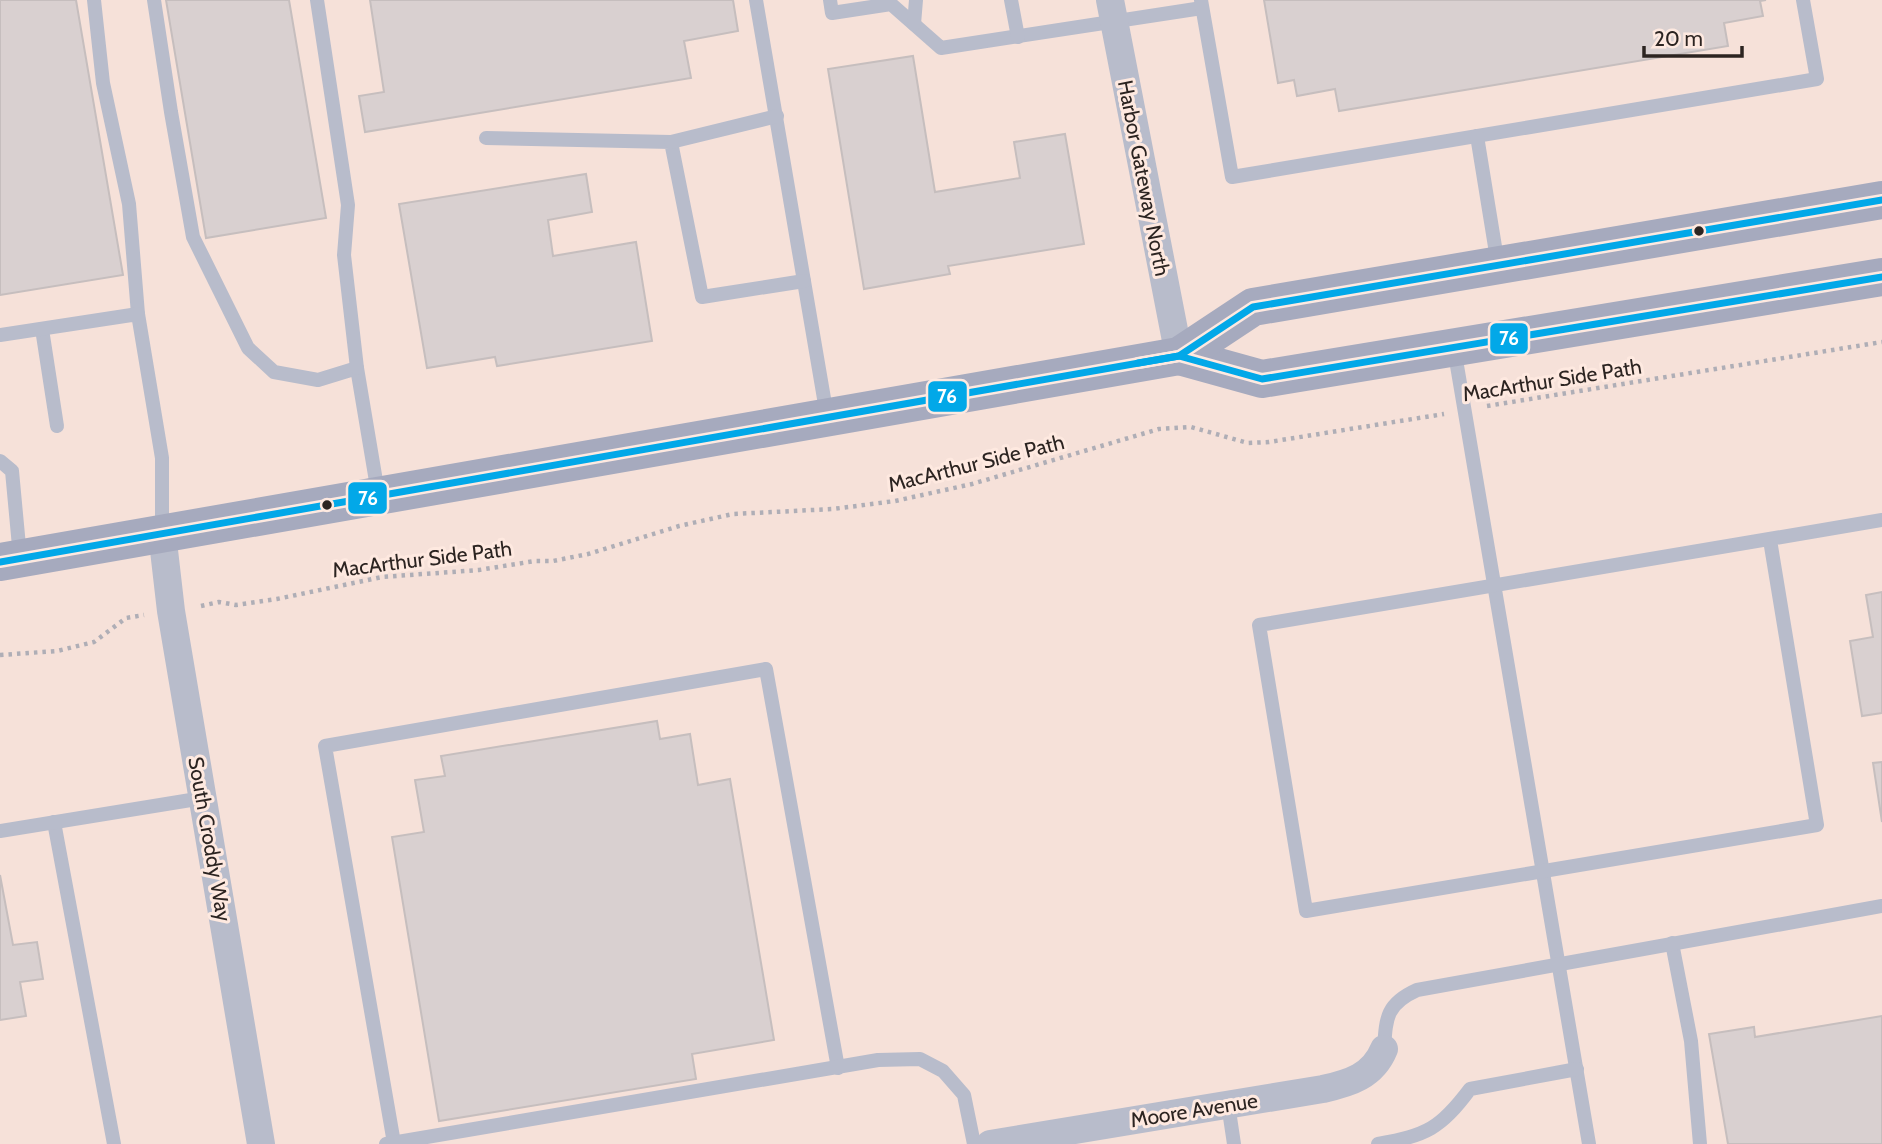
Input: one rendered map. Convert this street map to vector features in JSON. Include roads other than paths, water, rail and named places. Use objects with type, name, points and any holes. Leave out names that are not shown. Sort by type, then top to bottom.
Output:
[{"type":"main road","points":[[10,560],[1179,356],[1253,307],[1882,200]]},
{"type":"main road","points":[[1179,356],[1262,379],[1882,277]]},
{"type":"street","name":"Harbor Gateway North","points":[[1112,11],[1179,356]]},
{"type":"street","name":"South Croddy Way","points":[[162,533],[171,611],[261,1144]]},
{"type":"street","name":"Moore Avenue","points":[[990,1144],[1350,1083],[1370,1071],[1384,1049]]},
{"type":"lane","points":[[94,0],[103,83],[129,205],[138,314],[162,458],[162,533]]},
{"type":"lane","points":[[155,0],[193,237],[248,348],[274,372],[318,380],[357,368]]},
{"type":"lane","points":[[317,0],[348,205],[344,254],[357,368],[378,495]]},
{"type":"lane","points":[[756,0],[827,417]]},
{"type":"lane","points":[[914,24],[916,0]]},
{"type":"lane","points":[[1011,0],[1018,37]]},
{"type":"lane","points":[[831,7],[891,4],[941,48],[1018,37],[1112,11],[1201,4],[1232,177],[1817,79],[1803,0]]},
{"type":"lane","points":[[486,138],[671,142],[777,116]]},
{"type":"lane","points":[[1477,136],[1498,265]]},
{"type":"lane","points":[[671,142],[702,296],[804,281]]},
{"type":"lane","points":[[0,335],[138,314]]},
{"type":"lane","points":[[42,329],[57,426]]},
{"type":"lane","points":[[1454,348],[1589,1144]]},
{"type":"lane","points":[[0,461],[12,471],[10,560]]},
{"type":"lane","points":[[1770,540],[1817,825],[1306,911],[1259,625],[1882,520]]},
{"type":"lane","points":[[838,1068],[766,669],[326,746],[390,1143],[838,1068],[878,1060],[920,1059],[943,1071],[964,1095],[974,1144]]},
{"type":"lane","points":[[0,831],[203,798]]},
{"type":"lane","points":[[54,822],[114,1144]]},
{"type":"lane","points":[[1384,1049],[1386,1022],[1391,1009],[1400,998],[1429,987],[1882,906]]},
{"type":"lane","points":[[1672,943],[1691,1041],[1700,1144]]},
{"type":"lane","points":[[1378,1144],[1412,1138],[1430,1130],[1444,1121],[1470,1088],[1577,1069]]},
{"type":"lane","points":[[1228,1104],[1234,1144]]}]
